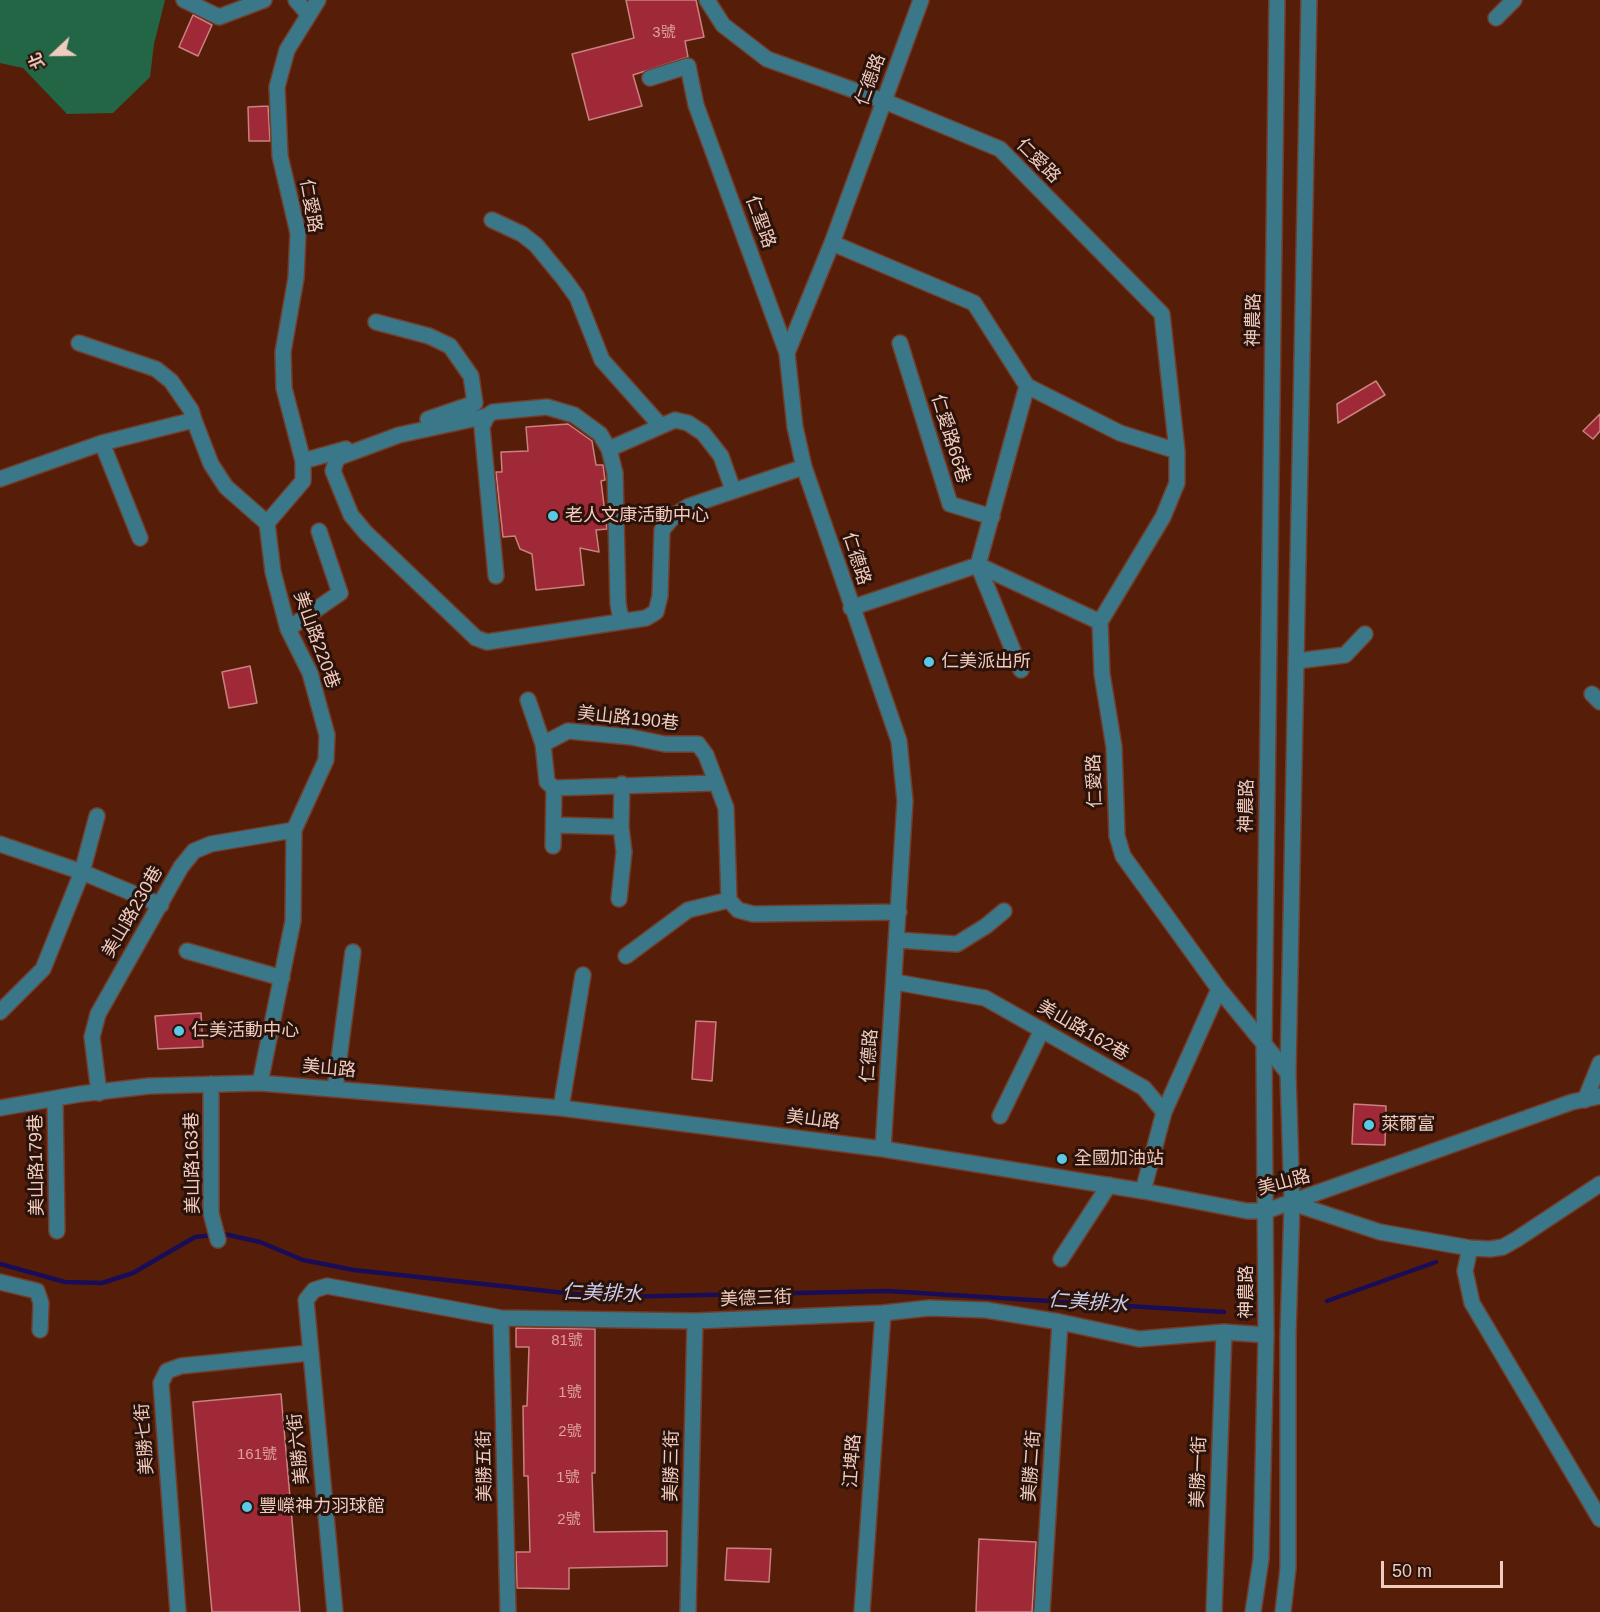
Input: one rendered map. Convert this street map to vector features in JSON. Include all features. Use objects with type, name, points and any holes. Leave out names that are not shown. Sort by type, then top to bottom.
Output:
[{"type":"street","points":[[184,0],[219,17],[264,0]]},
{"type":"street","points":[[297,0],[308,14]]},
{"type":"street","name":"仁愛路","points":[[303,461],[284,388],[283,352],[296,278],[298,233],[280,156],[277,87],[287,50],[318,0]]},
{"type":"street","name":"仁愛路","points":[[707,0],[723,25],[767,59],[884,101],[1000,149],[1162,314],[1177,451],[1177,483],[1163,517],[1100,622],[1102,674],[1114,747],[1117,836],[1124,856],[1219,989],[1288,1073]]},
{"type":"street","name":"仁德路","points":[[883,1149],[895,982],[904,801],[899,741],[804,467],[792,410],[787,353],[832,243],[921,0]]},
{"type":"street","name":"神農路","points":[[1253,1612],[1261,1559],[1266,1335],[1264,1046],[1277,0]]},
{"type":"street","points":[[1282,1612],[1288,1568],[1288,1335],[1292,1203],[1288,1073],[1309,0]]},
{"type":"street","points":[[1496,18],[1514,0]]},
{"type":"street","name":"仁聖路","points":[[650,78],[688,66],[696,105],[787,353]]},
{"type":"street","points":[[492,220],[529,239],[557,271],[577,297],[602,360],[660,425]]},
{"type":"street","points":[[832,243],[974,303],[1027,386],[1120,433],[1177,451]]},
{"type":"street","points":[[79,343],[156,369],[171,381],[191,410],[211,464],[226,487],[267,523],[303,481],[303,461],[475,403],[471,376],[450,346],[429,336],[376,322]]},
{"type":"street","name":"仁愛路66巷","points":[[900,343],[950,504],[992,517]]},
{"type":"street","points":[[1021,670],[978,565],[1027,386]]},
{"type":"street","points":[[626,621],[620,615],[618,603],[618,495],[609,449],[600,434],[574,415],[547,407],[493,412],[487,416],[399,435],[337,458],[333,471],[351,515],[366,533],[476,638],[487,642],[646,618],[656,612],[660,596],[662,530],[674,516],[688,506],[804,467]]},
{"type":"street","points":[[487,416],[482,427],[496,576]]},
{"type":"street","points":[[0,479],[102,443],[194,420]]},
{"type":"street","points":[[609,449],[675,420],[688,423],[703,433],[721,456],[733,490]]},
{"type":"street","points":[[102,443],[140,538]]},
{"type":"street","name":"美山路220巷","points":[[260,1083],[293,921],[294,830],[326,760],[327,735],[310,673],[288,629],[273,572],[267,523]]},
{"type":"street","points":[[288,629],[340,593],[319,531]]},
{"type":"street","points":[[851,608],[978,565],[1100,622]]},
{"type":"street","points":[[1296,662],[1345,655],[1365,634]]},
{"type":"street","points":[[528,700],[543,744],[547,782],[554,788],[622,784],[715,783]]},
{"type":"street","name":"美山路190巷","points":[[543,744],[568,731],[631,737],[665,744],[698,744],[706,755],[726,808],[729,900]]},
{"type":"street","points":[[619,899],[624,852],[621,827],[622,784]]},
{"type":"street","points":[[553,846],[554,788]]},
{"type":"street","points":[[0,1012],[43,969],[82,872],[97,816]]},
{"type":"street","points":[[554,825],[621,827]]},
{"type":"street","name":"美山路230巷","points":[[99,1093],[92,1037],[98,1014],[181,867],[194,851],[211,844],[294,830]]},
{"type":"street","points":[[0,844],[82,872],[161,905]]},
{"type":"street","points":[[626,956],[688,910],[729,900],[738,910],[753,914],[899,912]]},
{"type":"street","points":[[897,940],[957,944],[986,926],[1004,911]]},
{"type":"street","points":[[187,951],[282,978]]},
{"type":"street","points":[[335,1089],[353,952]]},
{"type":"street","points":[[561,1108],[583,975]]},
{"type":"street","name":"美山路162巷","points":[[895,982],[985,998],[1144,1088],[1164,1112]]},
{"type":"street","points":[[1143,1191],[1164,1112],[1219,989]]},
{"type":"street","points":[[1000,1116],[1042,1029]]},
{"type":"street","points":[[1585,1100],[1600,1063]]},
{"type":"street","name":"美山路","points":[[0,1108],[149,1086],[260,1083],[335,1089],[561,1108],[883,1149],[1109,1185],[1247,1211],[1266,1211],[1600,1096]]},
{"type":"street","name":"美山路163巷","points":[[211,1084],[211,1213],[216,1234]]},
{"type":"street","name":"美山路179巷","points":[[55,1099],[57,1231]]},
{"type":"street","points":[[1292,1203],[1380,1232],[1470,1248],[1503,1247],[1600,1184]]},
{"type":"street","points":[[1062,1259],[1109,1185]]},
{"type":"street","points":[[1470,1248],[1466,1271],[1472,1303],[1600,1519]]},
{"type":"street","points":[[0,1282],[37,1291],[41,1304],[40,1330]]},
{"type":"street","name":"美德三街","points":[[309,1353],[306,1300],[314,1290],[327,1286],[501,1318],[694,1321],[883,1313],[928,1308],[986,1310],[1060,1322],[1139,1339],[1224,1332],[1266,1335]]},
{"type":"street","name":"江埤路","points":[[862,1612],[883,1313]]},
{"type":"street","name":"美勝五街","points":[[501,1318],[508,1612]]},
{"type":"street","name":"美勝三街","points":[[688,1612],[694,1321]]},
{"type":"street","name":"美勝二街","points":[[1042,1612],[1060,1322]]},
{"type":"street","name":"美勝一街","points":[[1214,1612],[1224,1332]]},
{"type":"street","name":"美勝七街","points":[[178,1612],[160,1383],[168,1371],[181,1366],[309,1353]]},
{"type":"street","name":"美勝六街","points":[[309,1353],[335,1612]]},
{"type":"green space","points":[[0,0],[165,0],[154,44],[150,77],[113,113],[67,114],[23,68],[0,63]]},
{"type":"building","points":[[626,0],[696,0],[704,37],[685,41],[688,57],[633,75],[642,106],[589,120],[572,54],[634,38]]},
{"type":"building","points":[[193,15],[212,25],[198,56],[179,47]]},
{"type":"building","points":[[268,106],[270,141],[249,141],[248,107]]},
{"type":"building","points":[[1376,381],[1385,395],[1338,423],[1337,404]]},
{"type":"building","points":[[1600,414],[1600,431],[1593,439],[1583,431]]},
{"type":"building","name":"老人文康活動中心","points":[[568,424],[592,441],[596,465],[603,465],[605,480],[601,481],[607,529],[596,530],[599,552],[580,548],[584,585],[536,590],[532,554],[520,549],[515,536],[503,537],[496,472],[502,472],[501,452],[528,451],[526,427]]},
{"type":"building","points":[[250,666],[257,703],[229,708],[222,672]]},
{"type":"building","name":"仁美活動中心","points":[[201,1013],[203,1047],[158,1049],[155,1016]]},
{"type":"building","points":[[696,1021],[716,1022],[712,1081],[692,1079]]},
{"type":"building","name":"萊爾富","points":[[1354,1104],[1386,1106],[1385,1145],[1352,1144]]},
{"type":"building","points":[[516,1328],[595,1329],[595,1473],[592,1473],[594,1532],[667,1531],[667,1566],[569,1568],[569,1589],[517,1588],[516,1552],[530,1552],[528,1476],[524,1476],[523,1406],[527,1406],[529,1347],[516,1347]]},
{"type":"building","name":"豐嶸神力羽球館","points":[[281,1394],[300,1612],[212,1612],[193,1402]]},
{"type":"building","points":[[979,1539],[1036,1542],[1032,1612],[976,1612]]},
{"type":"building","points":[[727,1548],[771,1549],[769,1582],[725,1580]]},
{"type":"waterway","name":"仁美排水","points":[[0,1264],[65,1282],[102,1283],[133,1273],[195,1237],[224,1234],[260,1242],[303,1260],[354,1270],[575,1294],[615,1297],[888,1291],[1224,1312]]},
{"type":"waterway","name":"仁美排水","points":[[1327,1301],[1436,1262]]},
{"type":"place","name":"老人文康活動中心","points":[[553,516]]},
{"type":"place","name":"仁美派出所","points":[[929,662]]},
{"type":"place","name":"仁美活動中心","points":[[179,1031]]},
{"type":"place","name":"萊爾富","points":[[1369,1125]]},
{"type":"place","name":"全國加油站","points":[[1062,1159]]},
{"type":"place","name":"豐嶸神力羽球館","points":[[247,1507]]}]
